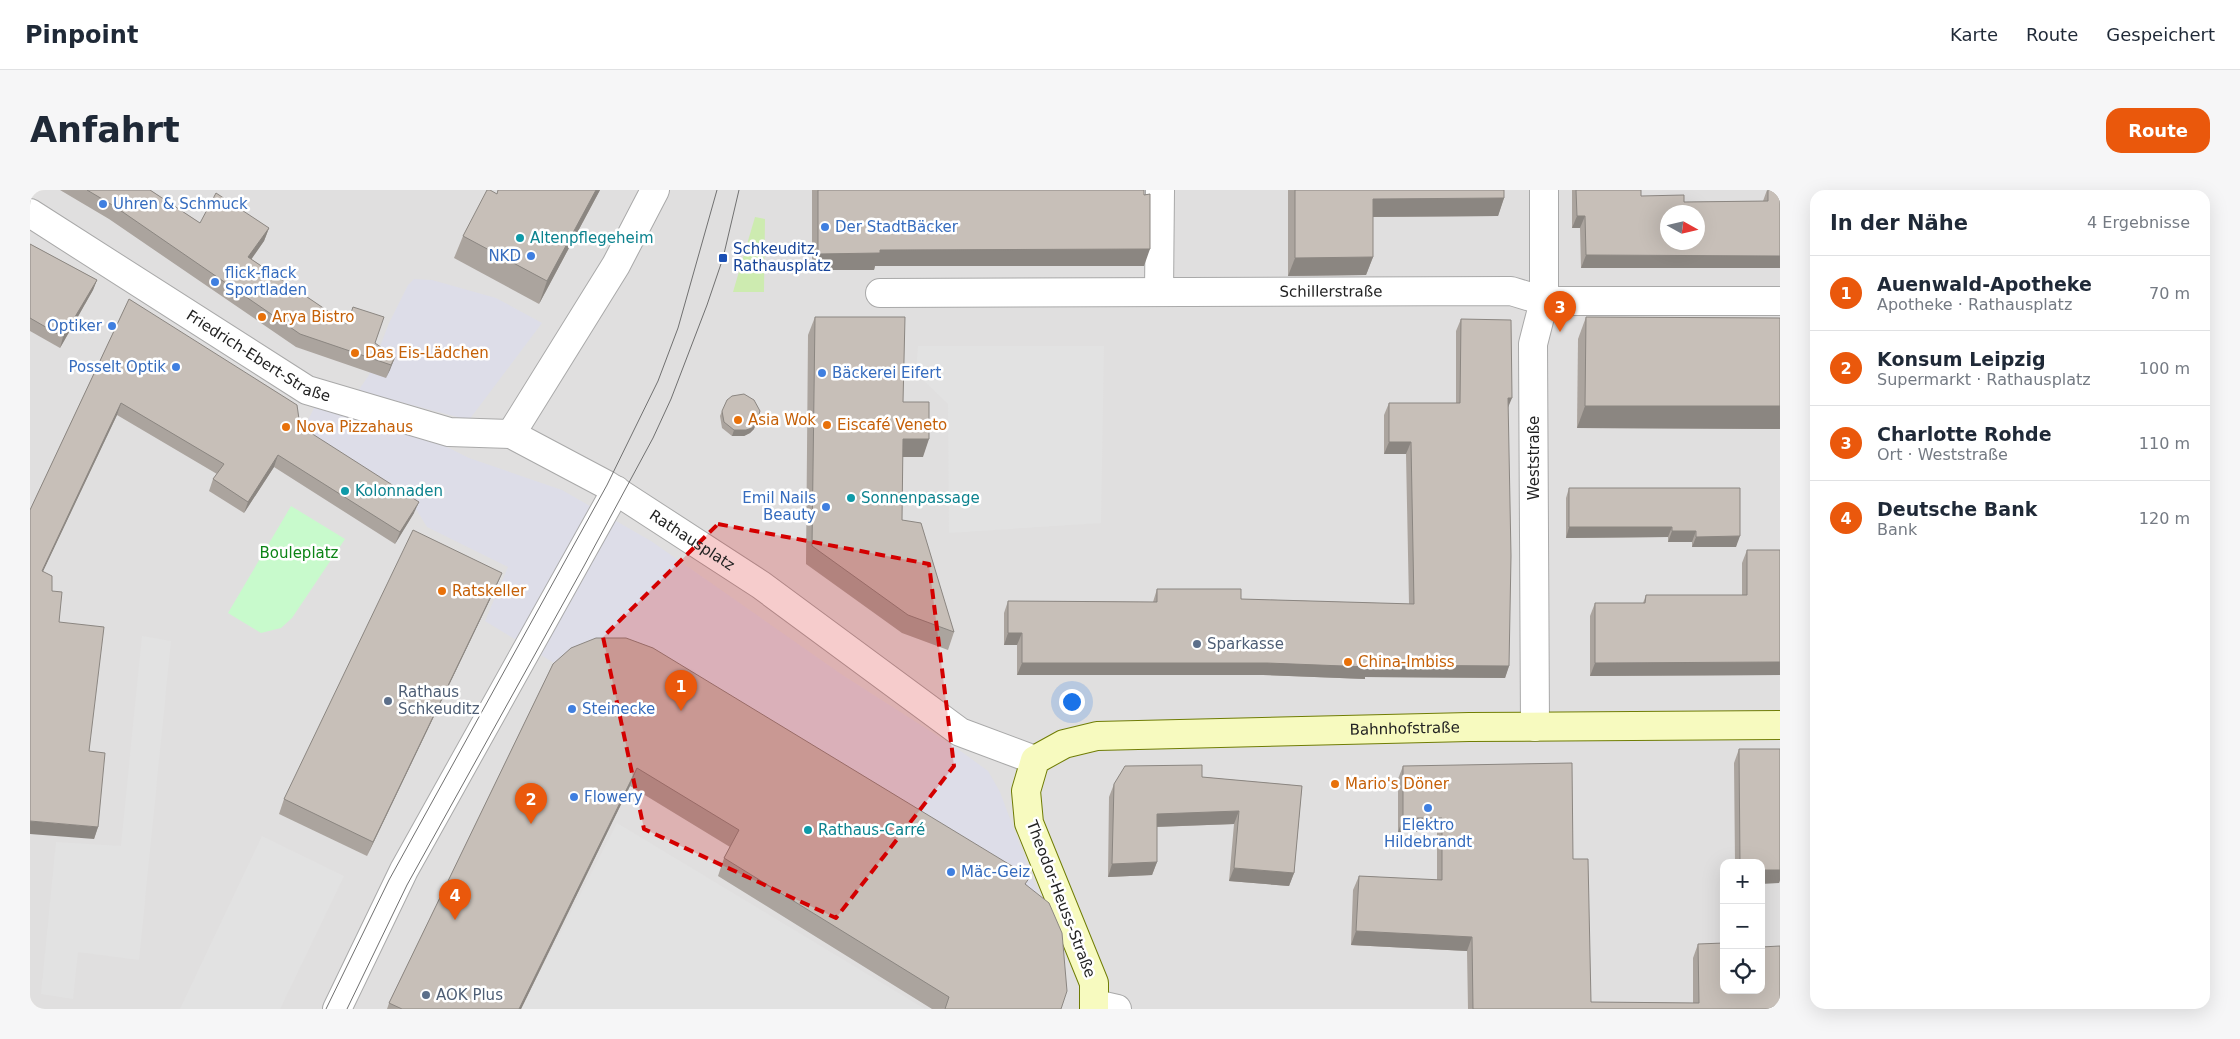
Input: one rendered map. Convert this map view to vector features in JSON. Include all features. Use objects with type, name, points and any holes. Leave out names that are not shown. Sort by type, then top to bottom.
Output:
[{"type":"street","points":[[511,434],[616,264],[655,190]]},
{"type":"street","points":[[1159,292],[1160,190]]},
{"type":"street","name":"Weststraße","points":[[1535,727],[1533,344],[1544,301],[1544,190]]},
{"type":"street","name":"Friedrich-Ebert-Straße","points":[[30,213],[307,390],[449,432],[511,434]]},
{"type":"street","name":"Schillerstraße","points":[[880,293],[1511,291],[1544,301],[1780,301]]},
{"type":"street","name":"Rathausplatz","points":[[511,434],[616,490],[760,585],[960,732],[1035,760]]},
{"type":"street","points":[[337,1009],[404,870],[616,490]]},
{"type":"street","name":"Bahnhofstraße","points":[[1035,760],[1064,744],[1097,736],[1535,727],[1780,726]]},
{"type":"street","name":"Theodor-Heuss-Straße","points":[[1035,760],[1026,791],[1029,823],[1102,1007]]},
{"type":"highlighted area","points":[[718,524],[929,564],[954,766],[836,918],[644,829],[603,637]]},
{"type":"shaded area","points":[[30,190],[1780,190],[1780,1009],[30,1009]]},
{"type":"shaded area","points":[[414,279],[432,280],[496,298],[542,323],[469,420],[358,391],[369,375],[389,323],[408,285]]},
{"type":"shaded area","points":[[918,346],[1104,346],[1101,523],[949,533],[948,404],[916,373]]},
{"type":"shaded area","points":[[317,402],[405,426],[469,458],[562,490],[651,541],[841,674],[955,747],[988,771],[1000,792],[1042,905],[559,666],[485,621],[508,567],[427,527],[416,509],[301,434]]},
{"type":"shaded area","points":[[142,636],[171,641],[139,960],[78,952],[73,999],[41,994],[56,842],[121,846]]},
{"type":"shaded area","points":[[617,823],[925,1009],[521,1009]]},
{"type":"shaded area","points":[[262,836],[344,876],[280,1009],[180,1009]]},
{"type":"green space","points":[[755,217],[765,219],[764,292],[733,292]]},
{"type":"green space","name":"Bouleplatz","points":[[291,506],[345,539],[292,618],[281,628],[261,633],[228,613]]},
{"type":"building","points":[[87,190],[150,190],[200,223],[216,193],[269,228],[248,257],[347,324],[353,307],[384,317],[375,343],[395,357],[391,365],[300,334],[114,206]]},
{"type":"building","name":"Altenpflegeheim","points":[[487,190],[497,194],[498,190],[596,190],[547,281],[463,236]]},
{"type":"building","points":[[818,190],[1144,190],[1144,195],[1150,194],[1150,249],[880,250],[880,253],[818,254]]},
{"type":"building","points":[[1295,190],[1504,190],[1504,198],[1373,199],[1373,257],[1295,258]]},
{"type":"building","points":[[1576,190],[1641,190],[1641,196],[1684,195],[1684,202],[1768,201],[1768,190],[1780,190],[1780,256],[1586,255],[1585,216],[1577,216]]},
{"type":"building","points":[[30,244],[97,280],[63,337],[30,318]]},
{"type":"building","points":[[129,299],[297,405],[300,426],[419,502],[400,532],[278,455],[248,502],[213,479],[224,464],[121,403],[42,571],[52,576],[52,591],[62,592],[59,622],[104,627],[89,751],[105,753],[98,827],[30,821],[30,510]]},
{"type":"building","name":"Sonnenpassage","points":[[815,317],[905,317],[903,402],[929,402],[929,439],[903,439],[902,520],[921,523],[954,632],[908,615],[812,546]]},
{"type":"building","points":[[1586,317],[1780,318],[1780,406],[1585,406]]},
{"type":"building","points":[[1461,319],[1511,320],[1512,398],[1508,398],[1511,556],[1509,666],[1369,665],[1369,667],[1267,663],[1022,663],[1022,633],[1008,633],[1008,601],[1157,602],[1157,589],[1241,589],[1241,599],[1414,604],[1411,442],[1389,442],[1389,403],[1460,403]]},
{"type":"building","points":[[744,394],[754,400],[760,411],[752,428],[734,430],[724,422],[722,411],[727,400],[732,396]]},
{"type":"building","points":[[1569,488],[1740,488],[1740,536],[1696,537],[1696,531],[1672,531],[1672,527],[1569,527]]},
{"type":"building","name":"Rathaus Schkeuditz","points":[[413,530],[502,573],[373,842],[284,799]]},
{"type":"building","points":[[1747,550],[1780,550],[1780,662],[1595,663],[1595,603],[1645,603],[1646,595],[1747,595]]},
{"type":"building","name":"Rathaus-Carré","points":[[596,638],[626,638],[653,648],[1030,877],[1025,884],[1049,903],[1062,933],[1067,991],[1061,1009],[945,1009],[949,997],[724,858],[739,830],[637,768],[519,1009],[402,1009],[389,1003],[553,664],[571,648]]},
{"type":"building","points":[[1739,749],[1780,749],[1780,870],[1765,870],[1765,859],[1740,859]]},
{"type":"building","points":[[1572,763],[1573,859],[1588,859],[1591,1002],[1699,1003],[1698,944],[1720,943],[1720,994],[1765,994],[1765,947],[1780,946],[1780,1009],[1473,1009],[1472,937],[1356,931],[1359,876],[1442,880],[1442,818],[1403,818],[1403,766]]},
{"type":"building","points":[[1202,765],[1202,777],[1302,786],[1294,873],[1234,868],[1239,811],[1157,814],[1157,862],[1112,864],[1114,784],[1125,766]]},
{"type":"tram line","points":[[326,1009],[389,880],[607,485],[658,381],[678,328],[717,190]]},
{"type":"tram line","points":[[347,1009],[407,885],[653,438],[671,399],[707,305],[723,258],[739,190]]},
{"type":"place","name":"Uhren & Schmuck","points":[[103,204]]},
{"type":"place","name":"Der StadtBäcker","points":[[825,227]]},
{"type":"place","name":"Altenpflegeheim","points":[[520,238]]},
{"type":"place","name":"NKD","points":[[531,256]]},
{"type":"place","name":"Schkeuditz, Rathausplatz","points":[[723,258]]},
{"type":"place","name":"flick-flack Sportladen","points":[[215,282]]},
{"type":"place","name":"Arya Bistro","points":[[262,317]]},
{"type":"place","name":"Optiker","points":[[112,326]]},
{"type":"place","name":"Charlotte Rohde","points":[[1560,332]]},
{"type":"place","name":"Das Eis-Lädchen","points":[[355,353]]},
{"type":"place","name":"Posselt Optik","points":[[176,367]]},
{"type":"place","name":"Bäckerei Eifert","points":[[822,373]]},
{"type":"place","name":"Asia Wok","points":[[738,420]]},
{"type":"place","name":"Eiscafé Veneto","points":[[827,425]]},
{"type":"place","name":"Nova Pizzahaus","points":[[286,427]]},
{"type":"place","name":"Kolonnaden","points":[[345,491]]},
{"type":"place","name":"Sonnenpassage","points":[[851,498]]},
{"type":"place","name":"Emil Nails Beauty","points":[[826,507]]},
{"type":"place","name":"Ratskeller","points":[[442,591]]},
{"type":"place","name":"Sparkasse","points":[[1197,644]]},
{"type":"place","name":"China-Imbiss","points":[[1348,662]]},
{"type":"place","name":"Rathaus Schkeuditz","points":[[388,701]]},
{"type":"place","name":"Steinecke","points":[[572,709]]},
{"type":"place","name":"Auenwald-Apotheke","points":[[681,711]]},
{"type":"place","name":"Mario's Döner","points":[[1335,784]]},
{"type":"place","name":"Flowery","points":[[574,797]]},
{"type":"place","name":"Elektro Hildebrandt","points":[[1428,808]]},
{"type":"place","name":"Konsum Leipzig","points":[[531,824]]},
{"type":"place","name":"Rathaus-Carré","points":[[808,830]]},
{"type":"place","name":"Mäc-Geiz","points":[[951,872]]},
{"type":"place","name":"Deutsche Bank","points":[[455,920]]},
{"type":"place","name":"AOK Plus","points":[[426,995]]}]
